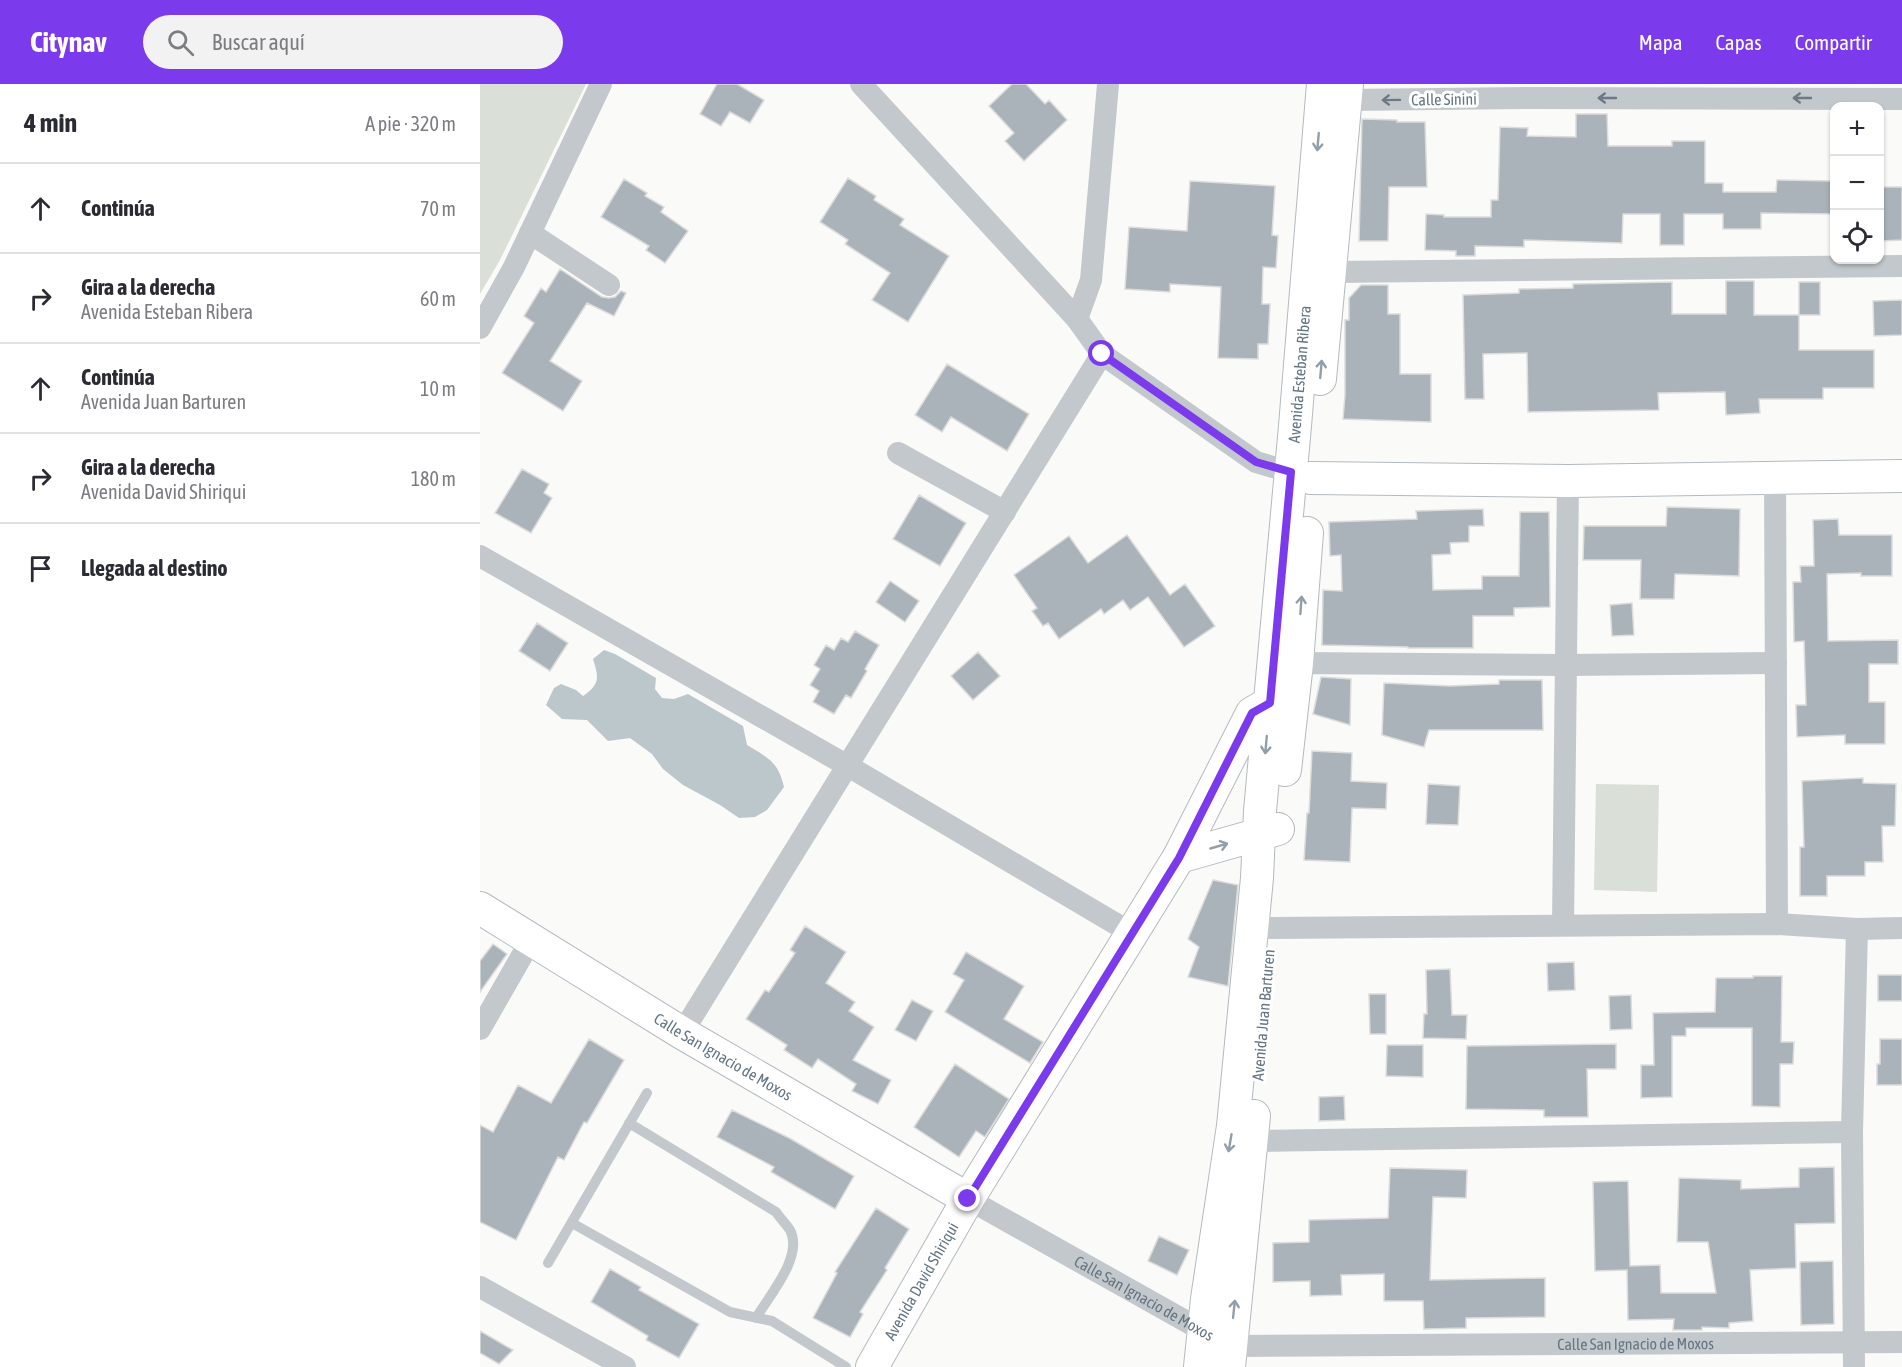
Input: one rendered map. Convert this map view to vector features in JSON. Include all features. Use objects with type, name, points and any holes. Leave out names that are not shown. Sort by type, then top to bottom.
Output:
[{"type":"street","points":[[480,328],[530,233],[601,84]]},
{"type":"street","points":[[861,84],[1077,319],[1102,354],[1256,462],[1301,475],[1568,481],[1902,476]]},
{"type":"street","points":[[1077,319],[1091,280],[1108,84]]},
{"type":"street","name":"Calle Sinini","points":[[1338,89],[1874,91],[1902,99]]},
{"type":"street","name":"Avenida Esteban Ribera","points":[[1301,475],[1330,272],[1338,89]]},
{"type":"street","name":"Avenida Esteban Ribera","points":[[1285,664],[1338,89]]},
{"type":"street","points":[[530,233],[609,285]]},
{"type":"street","points":[[1330,272],[1902,267]]},
{"type":"street","points":[[682,1033],[1102,354]]},
{"type":"street","points":[[898,453],[1005,512]]},
{"type":"street","points":[[1775,478],[1777,924]]},
{"type":"street","points":[[1563,925],[1568,481]]},
{"type":"street","points":[[480,556],[849,766],[1133,934]]},
{"type":"street","points":[[1285,664],[1776,663]]},
{"type":"street","name":"Avenida Juan Barturen","points":[[1221,1348],[1222,1193],[1233,1126],[1269,832],[1285,664]]},
{"type":"street","name":"Avenida David Shiriqui","points":[[872,1367],[968,1199],[1179,858],[1252,713],[1281,704]]},
{"type":"street","points":[[1179,858],[1269,832]]},
{"type":"street","name":"Avenida Juan Barturen","points":[[1200,1367],[1221,1348],[1252,1141],[1271,928],[1269,832]]},
{"type":"street","name":"Calle San Ignacio de Moxos","points":[[480,909],[682,1033],[1221,1348],[1902,1342]]},
{"type":"street","points":[[1271,928],[1777,924],[1857,929],[1902,928]]},
{"type":"street","points":[[1854,1367],[1852,1132],[1857,929]]},
{"type":"street","points":[[480,1029],[531,940]]},
{"type":"street","points":[[1252,1141],[1852,1132]]},
{"type":"street","points":[[480,1287],[615,1364]]},
{"type":"lane","points":[[548,1263],[647,1093]]},
{"type":"lane","points":[[629,1123],[776,1212],[791,1232],[794,1252],[789,1265],[756,1318]]},
{"type":"lane","points":[[572,1223],[730,1312],[772,1321],[846,1367]]},
{"type":"shaded area","points":[[480,84],[586,84],[500,260],[480,294]]},
{"type":"shaded area","points":[[604,650],[656,678],[655,689],[662,698],[674,699],[688,694],[743,726],[747,745],[771,761],[782,778],[784,787],[767,810],[755,817],[739,818],[683,785],[663,769],[652,754],[630,738],[608,741],[587,720],[562,719],[546,705],[554,688],[561,684],[576,690],[583,696],[589,692],[597,680],[593,659]]},
{"type":"shaded area","points":[[1596,784],[1659,785],[1657,892],[1594,890]]},
{"type":"building","points":[[717,84],[737,84],[764,100],[750,123],[730,112],[721,126],[700,114]]},
{"type":"building","points":[[1012,84],[1026,84],[1045,104],[1049,100],[1067,120],[1024,161],[1005,141],[1014,133],[989,106]]},
{"type":"building","points":[[1576,114],[1607,114],[1608,146],[1672,146],[1672,141],[1705,141],[1705,183],[1723,183],[1723,192],[1776,192],[1777,180],[1830,181],[1830,214],[1761,213],[1761,229],[1723,229],[1723,214],[1684,214],[1684,245],[1660,245],[1660,214],[1623,214],[1622,243],[1524,240],[1524,247],[1475,246],[1475,256],[1456,256],[1456,251],[1425,250],[1426,214],[1444,215],[1444,217],[1491,217],[1491,200],[1498,200],[1500,127],[1528,128],[1527,136],[1576,137]]},
{"type":"building","points":[[1362,119],[1425,122],[1427,187],[1389,187],[1388,241],[1359,241]]},
{"type":"building","points":[[848,178],[876,196],[874,200],[904,219],[900,225],[949,256],[908,322],[872,300],[890,273],[845,244],[848,240],[820,222]]},
{"type":"building","points":[[624,179],[647,193],[645,196],[664,207],[661,212],[688,231],[665,263],[646,250],[649,246],[601,217]]},
{"type":"building","points":[[1190,181],[1275,186],[1272,235],[1278,236],[1276,268],[1263,267],[1262,304],[1270,304],[1268,344],[1258,344],[1258,359],[1218,358],[1221,287],[1170,284],[1170,292],[1125,289],[1129,227],[1187,231]]},
{"type":"building","points":[[1884,187],[1902,187],[1902,240],[1884,241]]},
{"type":"building","points":[[560,269],[602,297],[615,297],[621,291],[626,293],[614,316],[587,303],[550,361],[582,381],[563,411],[502,373],[534,323],[524,316],[541,288],[546,292]]},
{"type":"building","points":[[1726,281],[1754,281],[1754,315],[1799,315],[1799,350],[1874,350],[1874,388],[1823,388],[1823,399],[1759,399],[1760,413],[1726,415],[1725,392],[1658,393],[1659,410],[1528,412],[1527,353],[1483,354],[1484,399],[1465,399],[1463,295],[1519,293],[1519,289],[1573,288],[1573,284],[1672,282],[1672,314],[1726,314]]},
{"type":"building","points":[[1799,282],[1820,282],[1820,315],[1799,315]]},
{"type":"building","points":[[1361,285],[1388,285],[1388,314],[1400,314],[1400,374],[1431,374],[1431,422],[1343,419],[1345,320],[1349,320],[1349,298]]},
{"type":"building","points":[[1902,300],[1902,335],[1874,336],[1873,301]]},
{"type":"building","points":[[947,364],[1029,414],[1007,451],[951,417],[942,432],[915,415]]},
{"type":"building","points":[[522,469],[549,484],[544,493],[552,498],[531,533],[495,513]]},
{"type":"building","points":[[919,495],[966,523],[940,566],[893,539]]},
{"type":"building","points":[[1667,507],[1740,509],[1739,576],[1675,574],[1674,599],[1640,599],[1641,560],[1583,560],[1584,526],[1666,526]]},
{"type":"building","points":[[1483,509],[1484,526],[1469,526],[1469,542],[1450,543],[1451,554],[1432,555],[1433,590],[1482,589],[1482,576],[1519,576],[1520,512],[1549,512],[1550,607],[1514,608],[1514,616],[1473,616],[1473,648],[1322,645],[1323,590],[1342,591],[1341,555],[1330,556],[1329,522],[1417,519],[1416,511]]},
{"type":"building","points":[[1838,519],[1839,535],[1892,535],[1892,576],[1861,576],[1861,573],[1827,574],[1828,641],[1898,640],[1898,664],[1869,664],[1869,702],[1885,702],[1885,744],[1845,744],[1845,735],[1797,737],[1796,705],[1806,705],[1804,641],[1794,642],[1793,582],[1801,582],[1800,566],[1814,566],[1813,520]]},
{"type":"building","points":[[1127,535],[1170,595],[1185,584],[1215,626],[1184,647],[1148,597],[1130,610],[1123,600],[1104,614],[1101,609],[1059,639],[1048,623],[1043,626],[1032,611],[1037,608],[1014,575],[1069,536],[1088,563]]},
{"type":"building","points":[[890,581],[919,601],[905,622],[876,602]]},
{"type":"building","points":[[1632,603],[1634,635],[1612,636],[1610,605]]},
{"type":"building","points":[[537,623],[568,643],[550,671],[519,651]]},
{"type":"building","points":[[855,631],[879,645],[851,698],[846,695],[834,714],[813,702],[819,691],[810,685],[820,669],[814,665],[826,645],[834,650],[841,638],[848,642]]},
{"type":"building","points":[[978,652],[1000,676],[973,700],[951,676]]},
{"type":"building","points":[[1321,677],[1351,679],[1350,725],[1313,714]]},
{"type":"building","points":[[1499,680],[1542,680],[1543,730],[1429,730],[1424,747],[1382,735],[1384,683],[1450,686],[1499,684]]},
{"type":"building","points":[[1312,751],[1352,753],[1351,781],[1387,783],[1386,809],[1352,808],[1350,862],[1304,860]]},
{"type":"building","points":[[1863,778],[1863,783],[1896,784],[1895,826],[1882,826],[1883,862],[1865,862],[1865,876],[1827,876],[1827,896],[1800,896],[1800,847],[1804,847],[1802,781]]},
{"type":"building","points":[[1428,784],[1460,786],[1458,825],[1426,824]]},
{"type":"building","points":[[1213,880],[1238,885],[1228,986],[1188,977],[1199,947],[1188,939]]},
{"type":"building","points":[[805,926],[846,952],[826,983],[855,1002],[849,1011],[874,1027],[853,1060],[891,1080],[878,1104],[852,1091],[856,1084],[818,1059],[812,1068],[784,1050],[787,1045],[746,1019],[765,990],[769,992],[795,953],[790,950]]},
{"type":"building","points":[[493,944],[507,954],[480,992],[480,961]]},
{"type":"building","points":[[966,952],[1024,986],[1004,1019],[1043,1042],[1030,1063],[945,1012],[964,980],[953,974]]},
{"type":"building","points":[[1574,962],[1575,990],[1548,991],[1547,963]]},
{"type":"building","points":[[1450,969],[1452,1015],[1467,1015],[1466,1039],[1423,1038],[1424,1014],[1427,1014],[1426,970]]},
{"type":"building","points":[[1878,975],[1902,975],[1902,1001],[1878,1001]]},
{"type":"building","points":[[1753,976],[1782,976],[1781,1042],[1794,1042],[1793,1064],[1780,1064],[1780,1107],[1752,1106],[1752,1028],[1686,1028],[1686,1036],[1672,1036],[1672,1097],[1641,1098],[1641,1065],[1654,1065],[1653,1013],[1715,1012],[1716,978],[1753,978]]},
{"type":"building","points":[[1369,994],[1386,994],[1386,1034],[1370,1034]]},
{"type":"building","points":[[1631,995],[1632,1029],[1610,1030],[1609,996]]},
{"type":"building","points":[[912,1000],[933,1011],[916,1041],[895,1030]]},
{"type":"building","points":[[589,1039],[624,1060],[587,1123],[584,1122],[564,1160],[558,1157],[516,1240],[480,1222],[480,1125],[493,1132],[518,1085],[551,1103]]},
{"type":"building","points":[[1880,1039],[1902,1039],[1902,1085],[1877,1085]]},
{"type":"building","points":[[1616,1044],[1616,1069],[1587,1069],[1588,1117],[1544,1117],[1544,1110],[1466,1109],[1467,1046]]},
{"type":"building","points":[[1387,1045],[1423,1045],[1423,1077],[1386,1076]]},
{"type":"building","points":[[955,1064],[1009,1099],[985,1137],[976,1131],[959,1157],[914,1127]]},
{"type":"building","points":[[1344,1096],[1345,1120],[1319,1121],[1319,1097]]},
{"type":"building","points":[[732,1110],[791,1139],[854,1176],[835,1209],[771,1172],[774,1167],[717,1137]]},
{"type":"building","points":[[1834,1167],[1835,1223],[1795,1224],[1796,1268],[1750,1270],[1753,1321],[1729,1323],[1729,1328],[1702,1327],[1702,1330],[1673,1330],[1674,1319],[1628,1320],[1627,1270],[1595,1271],[1593,1182],[1628,1181],[1630,1266],[1660,1265],[1661,1293],[1716,1293],[1708,1242],[1677,1242],[1679,1178],[1741,1180],[1741,1189],[1799,1187],[1799,1168]]},
{"type":"building","points":[[1390,1168],[1467,1170],[1466,1198],[1433,1197],[1430,1280],[1545,1278],[1545,1317],[1466,1318],[1466,1328],[1424,1329],[1423,1301],[1384,1301],[1384,1274],[1341,1275],[1342,1295],[1310,1296],[1310,1281],[1273,1282],[1273,1243],[1309,1242],[1309,1220],[1388,1218]]},
{"type":"building","points":[[876,1208],[909,1229],[885,1268],[887,1270],[860,1312],[863,1314],[850,1337],[813,1318],[837,1273],[835,1272]]},
{"type":"building","points":[[1159,1236],[1189,1250],[1177,1275],[1148,1261]]},
{"type":"building","points":[[1833,1261],[1834,1324],[1801,1325],[1800,1262]]},
{"type":"building","points":[[610,1269],[641,1287],[639,1290],[699,1324],[679,1358],[646,1340],[648,1336],[591,1302]]},
{"type":"building","points":[[480,1331],[513,1350],[499,1364],[480,1353]]},
{"type":"route","points":[[968,1199],[1179,858],[1252,713],[1270,703],[1291,472],[1256,462],[1102,354]]}]
